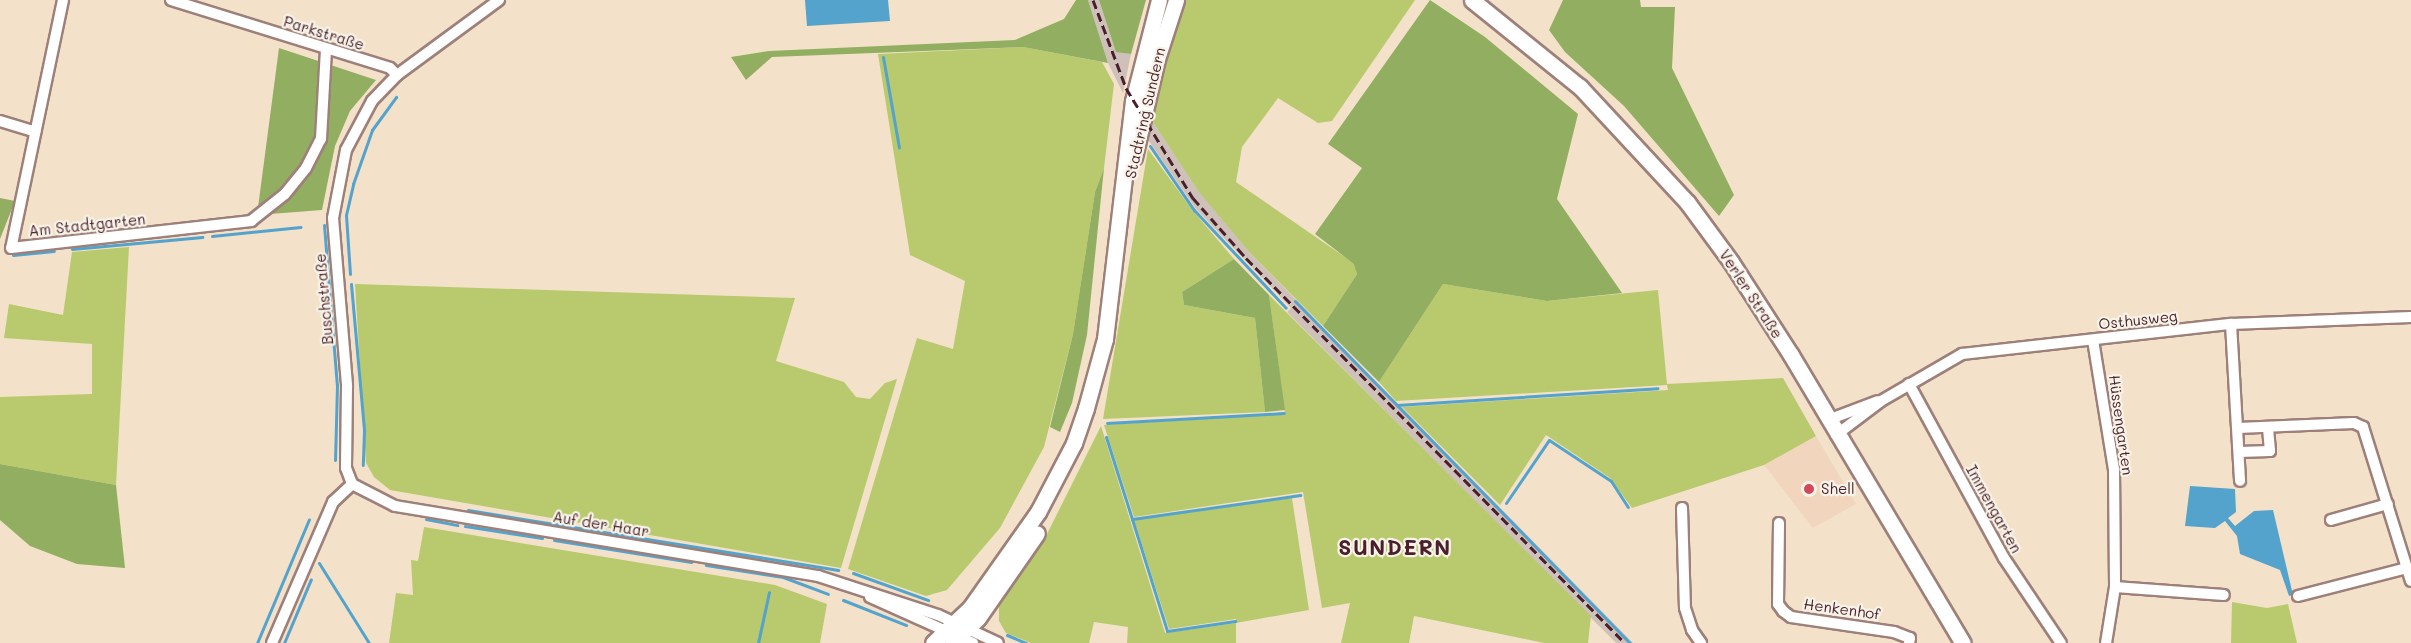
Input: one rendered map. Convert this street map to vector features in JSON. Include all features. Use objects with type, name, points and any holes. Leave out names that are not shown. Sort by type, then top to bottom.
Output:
[{"type":"main road","name":"Stadtring Sundern","points":[[933,643],[959,634],[1038,512],[1074,443],[1105,339],[1120,227],[1133,100],[1159,0]]},
{"type":"main road","name":"Stadtring Sundern","points":[[1120,227],[1157,59],[1176,0]]},
{"type":"main road","name":"Verler Straße","points":[[1472,0],[1580,87],[1687,202],[1731,262],[1963,643]]},
{"type":"street","name":"Am Stadtgarten","points":[[63,0],[11,248],[251,221],[285,194],[306,168],[321,139],[326,49]]},
{"type":"street","name":"Parkstraße","points":[[171,0],[390,68],[397,75]]},
{"type":"street","name":"Buschstraße","points":[[352,484],[346,468],[347,386],[333,218],[346,150],[358,123],[372,101],[397,75],[499,0]]},
{"type":"street","points":[[0,120],[35,132]]},
{"type":"street","name":"Osthusweg","points":[[1836,435],[1881,401],[1962,354],[2231,324],[2411,317]]},
{"type":"street","points":[[2231,324],[2240,481]]},
{"type":"street","name":"Hüssengarten","points":[[2093,340],[2114,469],[2115,587],[2106,643]]},
{"type":"street","name":"Immengarten","points":[[1909,384],[2004,558],[2061,643]]},
{"type":"street","name":"Osthusweg","points":[[1828,420],[1881,401]]},
{"type":"street","points":[[2238,428],[2354,423],[2363,427],[2411,580]]},
{"type":"street","points":[[2239,452],[2270,451],[2268,427]]},
{"type":"street","points":[[272,643],[333,502],[352,484]]},
{"type":"street","name":"Auf der Haar","points":[[352,484],[395,506],[789,569],[848,586],[959,634],[998,643]]},
{"type":"street","points":[[2331,520],[2388,504]]},
{"type":"street","points":[[1682,508],[1685,608],[1692,630],[1701,643]]},
{"type":"street","name":"Henkenhof","points":[[1779,523],[1778,604],[1783,611],[1791,617],[1894,632],[1910,638],[1909,643]]},
{"type":"street","points":[[2298,596],[2407,568]]},
{"type":"street","points":[[2115,587],[2224,595]]},
{"type":"shaded area","points":[[1088,0],[1099,0],[1116,51],[1131,54],[1123,93],[1108,63]]},
{"type":"shaded area","points":[[1149,116],[1199,191],[1250,253],[1633,643],[1616,643],[1287,312],[1291,308],[1196,209],[1144,134]]},
{"type":"shaded area","points":[[1816,436],[1856,504],[1813,528],[1764,465]]},
{"type":"green space","points":[[1076,0],[1088,0],[1108,63],[1023,47],[772,57],[746,80],[731,57],[769,51],[1015,40],[1064,19]]},
{"type":"green space","points":[[1099,0],[1146,0],[1131,54],[1116,52]]},
{"type":"green space","points":[[1186,0],[1415,0],[1332,121],[1318,123],[1278,98],[1242,147],[1236,182],[1355,264],[1357,274],[1323,326],[1250,253],[1199,192],[1149,116],[1157,79]]},
{"type":"green space","points":[[1430,0],[1485,37],[1578,114],[1557,199],[1622,293],[1547,301],[1443,284],[1379,382],[1323,326],[1357,274],[1354,264],[1315,234],[1362,168],[1328,144]]},
{"type":"green space","points":[[1563,0],[1640,0],[1641,7],[1675,7],[1672,68],[1734,195],[1719,216],[1624,106],[1565,52],[1549,30]]},
{"type":"green space","points":[[1023,47],[1102,62],[1114,84],[1104,168],[1095,192],[1073,334],[1044,447],[1000,528],[947,590],[926,596],[848,569],[917,338],[953,349],[965,281],[910,255],[878,54]]},
{"type":"green space","points":[[279,48],[376,80],[350,111],[335,146],[322,210],[257,215]]},
{"type":"green space","points":[[1148,149],[1193,211],[1234,259],[1182,292],[1184,305],[1255,318],[1265,412],[1103,419]]},
{"type":"green space","points":[[1104,168],[1087,335],[1072,403],[1060,432],[1050,427],[1073,334],[1095,192]]},
{"type":"green space","points":[[0,198],[15,201],[0,239]]},
{"type":"green space","points":[[129,247],[116,485],[0,464],[0,397],[92,394],[92,344],[4,338],[9,304],[63,315],[72,252]]},
{"type":"green space","points":[[1234,259],[1269,295],[1285,410],[1265,412],[1255,318],[1184,305],[1182,292]]},
{"type":"green space","points":[[355,284],[795,298],[776,361],[844,382],[856,397],[870,399],[885,383],[897,379],[841,568],[390,490],[374,477],[366,463]]},
{"type":"green space","points":[[1443,284],[1547,301],[1658,290],[1667,384],[1783,378],[1816,436],[1764,465],[1632,508],[1610,478],[1546,435],[1500,505],[1402,407],[1668,390],[1667,385],[1396,401],[1379,382]]},
{"type":"green space","points":[[1269,295],[1591,616],[1588,643],[1544,643],[1414,616],[1409,643],[1341,643],[1350,603],[1322,608],[1303,492],[1134,517],[1104,425],[1285,414]]},
{"type":"green space","points":[[1101,426],[1165,633],[1236,623],[1236,643],[1127,643],[1128,627],[1094,622],[1089,643],[1031,643],[1006,633],[999,621],[999,603],[1042,544]]},
{"type":"green space","points":[[0,464],[116,485],[125,568],[77,564],[30,546],[0,520]]},
{"type":"green space","points":[[1292,498],[1309,610],[1236,623],[1236,619],[1169,629],[1134,520]]},
{"type":"green space","points":[[424,527],[775,585],[827,604],[820,643],[389,643],[396,593],[413,595],[411,560],[418,561]]},
{"type":"green space","points":[[2232,602],[2267,608],[2288,604],[2297,643],[2231,643]]},
{"type":"water","points":[[805,0],[888,0],[890,21],[807,26]]},
{"type":"water","points":[[2190,486],[2235,489],[2236,512],[2228,518],[2235,526],[2254,511],[2273,510],[2293,595],[2289,596],[2280,570],[2240,554],[2237,536],[2225,521],[2215,528],[2185,526]]},
{"type":"waterway","points":[[883,57],[899,148]]},
{"type":"waterway","points":[[350,274],[346,215],[353,184],[372,130],[396,97]]},
{"type":"waterway","points":[[1150,146],[1194,210],[1286,308]]},
{"type":"waterway","points":[[324,225],[337,385],[335,460]]},
{"type":"waterway","points":[[212,236],[301,227]]},
{"type":"waterway","points":[[72,249],[202,237]]},
{"type":"waterway","points":[[13,255],[54,251]]},
{"type":"waterway","points":[[351,284],[364,431],[363,465]]},
{"type":"waterway","points":[[1295,301],[1630,643]]},
{"type":"waterway","points":[[1397,405],[1657,388]]},
{"type":"waterway","points":[[1107,423],[1284,413]]},
{"type":"waterway","points":[[1106,437],[1132,519],[1300,495]]},
{"type":"waterway","points":[[1506,503],[1549,440],[1611,481],[1628,507]]},
{"type":"waterway","points":[[468,510],[838,570]]},
{"type":"waterway","points":[[257,643],[309,519]]},
{"type":"waterway","points":[[426,519],[457,525]]},
{"type":"waterway","points":[[1132,519],[1167,631],[1235,621]]},
{"type":"waterway","points":[[465,526],[542,538]]},
{"type":"waterway","points":[[554,540],[691,562]]},
{"type":"waterway","points":[[319,563],[369,643]]},
{"type":"waterway","points":[[706,565],[783,577],[828,594]]},
{"type":"waterway","points":[[853,573],[928,600]]},
{"type":"waterway","points":[[284,643],[311,579]]},
{"type":"waterway","points":[[758,643],[769,592]]},
{"type":"waterway","points":[[843,600],[906,625]]},
{"type":"waterway","points":[[1007,635],[1026,643]]},
{"type":"railway","points":[[1093,0],[1126,88],[1193,198],[1246,258],[1625,643]]},
{"type":"place","name":"Shell","points":[[1809,489]]},
{"type":"district","name":"SUNDERN","points":[[1395,547]]}]
